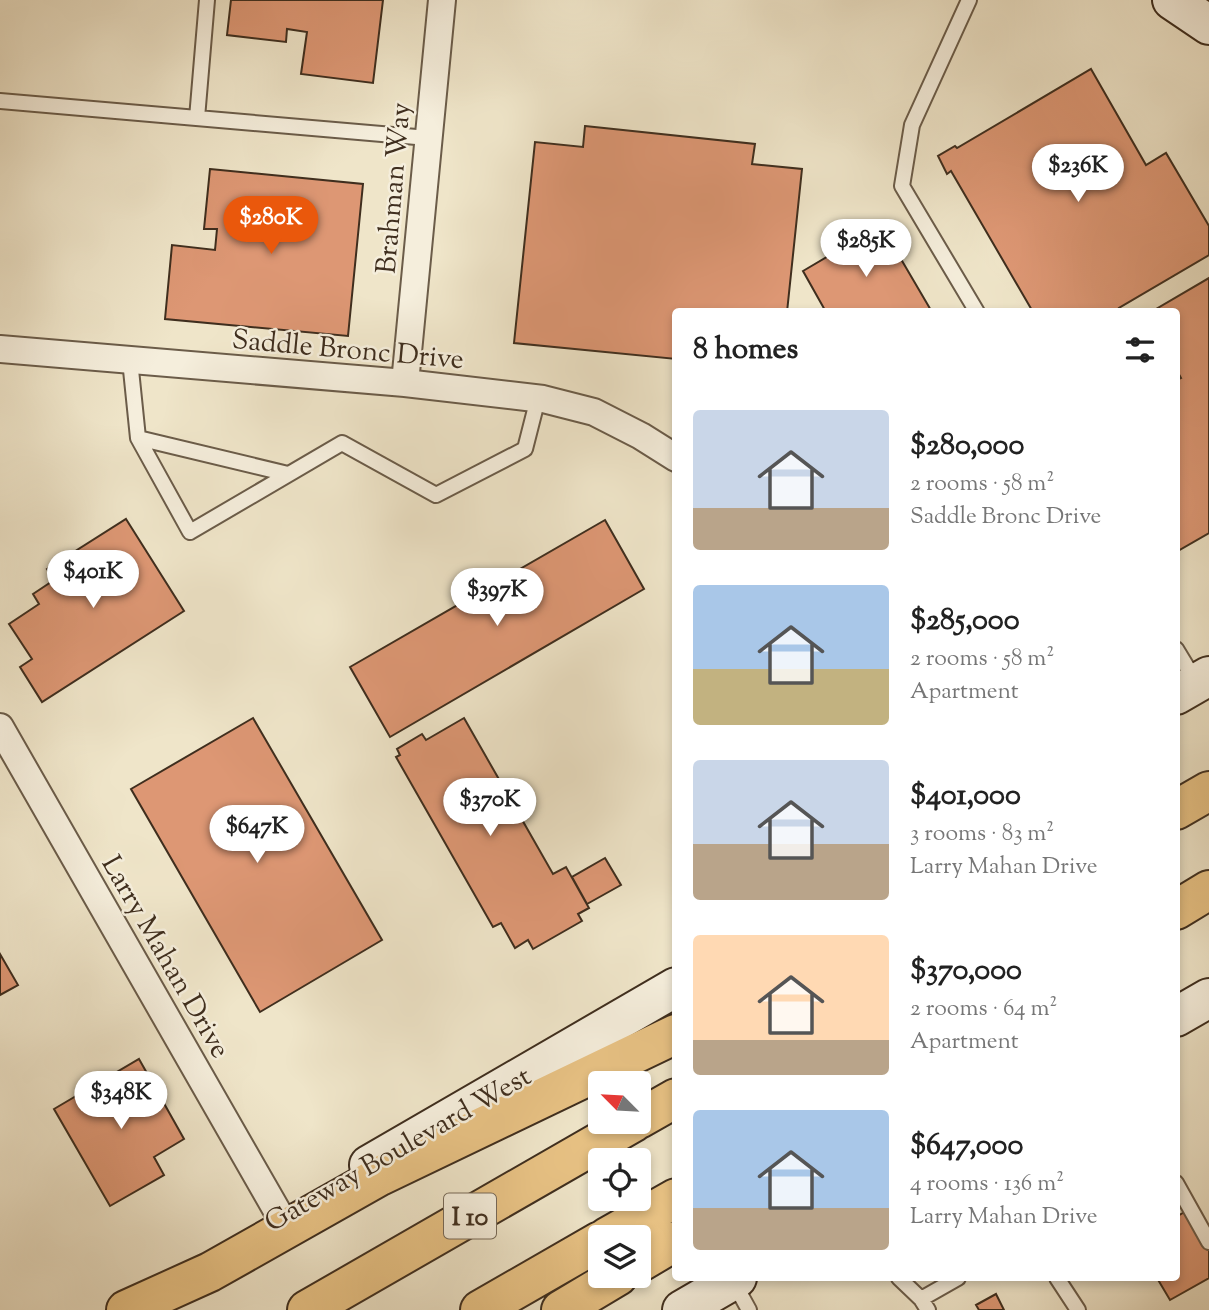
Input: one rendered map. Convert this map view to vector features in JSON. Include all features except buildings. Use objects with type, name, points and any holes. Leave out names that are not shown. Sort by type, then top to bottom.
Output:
[{"type":"highway","points":[[1180,808],[1209,790]]},
{"type":"highway","points":[[1180,908],[1209,890]]},
{"type":"highway","points":[[126,1310],[210,1272],[380,1176],[672,1036]]},
{"type":"highway","points":[[651,1112],[672,1100]]},
{"type":"highway","name":"I 10","points":[[307,1310],[613,1134]]},
{"type":"highway","points":[[628,1225],[672,1200]]},
{"type":"highway","points":[[651,1256],[672,1243]]},
{"type":"highway","points":[[480,1310],[588,1248]]},
{"type":"highway","points":[[561,1310],[598,1288]]},
{"type":"main road","points":[[1172,0],[1209,25]]},
{"type":"main road","name":"Gateway Boulevard West","points":[[119,1310],[672,988]]},
{"type":"main road","points":[[1180,1015],[1209,998]]},
{"type":"main road","points":[[681,1310],[739,1289]]},
{"type":"street","name":"Brahman Way","points":[[405,383],[442,0]]},
{"type":"street","name":"Saddle Bronc Drive","points":[[0,349],[405,383],[538,398],[594,412],[672,455]]},
{"type":"street","name":"Larry Mahan Drive","points":[[0,727],[280,1216]]},
{"type":"lane","points":[[197,118],[207,0]]},
{"type":"lane","points":[[969,0],[912,125],[902,186],[975,308]]},
{"type":"lane","points":[[0,101],[428,138]]},
{"type":"lane","points":[[130,360],[138,438],[190,532],[342,443],[436,495],[525,449],[538,398]]},
{"type":"lane","points":[[138,438],[288,474]]},
{"type":"lane","points":[[1180,657],[1194,685]]},
{"type":"lane","points":[[1180,1189],[1209,1242]]},
{"type":"lane","points":[[902,1281],[925,1304],[954,1281]]},
{"type":"lane","points":[[1059,1281],[1078,1310]]}]
